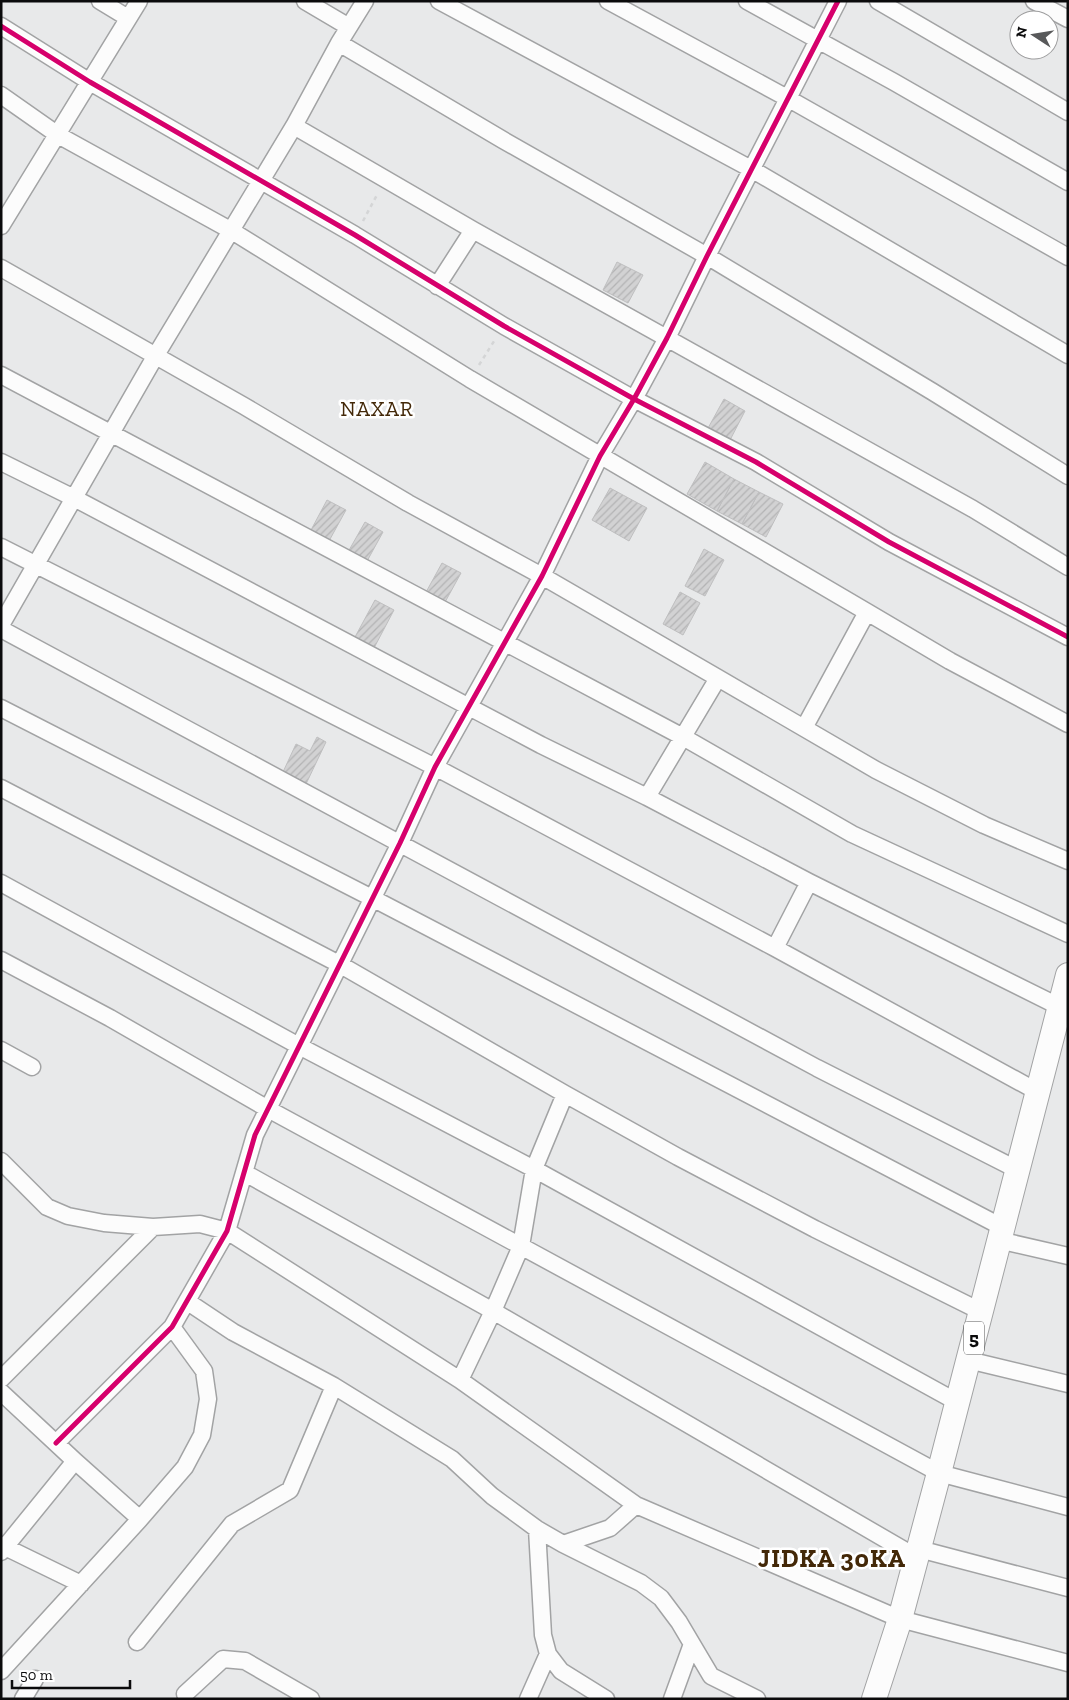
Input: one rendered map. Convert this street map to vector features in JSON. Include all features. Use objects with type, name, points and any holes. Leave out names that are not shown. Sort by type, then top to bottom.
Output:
[{"type":"highway","name":"5","points":[[874,1699],[900,1619],[918,1553],[1068,975]]},
{"type":"street","points":[[100,1],[128,18]]},
{"type":"street","points":[[1,226],[139,1]]},
{"type":"street","points":[[305,1],[349,27]]},
{"type":"street","points":[[1,624],[156,355],[232,231],[294,126],[339,43],[366,1]]},
{"type":"street","points":[[439,1],[752,170],[1068,355]]},
{"type":"street","points":[[608,1],[789,99],[1068,257]]},
{"type":"street","points":[[747,1],[1068,182]]},
{"type":"street","points":[[56,1443],[172,1327],[227,1231],[255,1135],[400,843],[434,767],[542,576],[600,456],[667,338],[838,1]]},
{"type":"street","points":[[878,1],[1068,112]]},
{"type":"street","points":[[1034,1],[1068,20]]},
{"type":"street","points":[[1,26],[90,82],[355,235],[504,326],[634,399],[756,462],[889,542],[1068,637]]},
{"type":"street","points":[[339,43],[707,256],[1068,476]]},
{"type":"street","points":[[1,95],[58,135],[232,231],[470,379],[600,456],[950,661],[1068,724]]},
{"type":"street","points":[[294,126],[473,230],[972,509],[1068,567]]},
{"type":"street","points":[[437,286],[473,230]]},
{"type":"street","points":[[1,268],[156,355],[408,503],[542,576],[876,770],[984,825],[1068,861]]},
{"type":"street","points":[[1,375],[683,737],[852,834],[1068,934]]},
{"type":"street","points":[[1,462],[74,498],[577,763],[647,797],[809,882],[1060,1007]]},
{"type":"street","points":[[1,547],[434,767],[775,948],[1038,1092]]},
{"type":"street","points":[[804,728],[867,612]]},
{"type":"street","points":[[1,629],[817,1068],[1018,1170]]},
{"type":"street","points":[[647,797],[718,678]]},
{"type":"street","points":[[1,708],[372,898],[1000,1234],[1068,1256]]},
{"type":"street","points":[[1,788],[339,964],[565,1094],[814,1228],[980,1311]]},
{"type":"street","points":[[775,948],[809,882]]},
{"type":"street","points":[[1,883],[298,1046],[534,1169],[957,1402]]},
{"type":"street","points":[[1,960],[110,1018],[268,1108],[939,1473],[1068,1507]]},
{"type":"street","points":[[1,1050],[32,1067]]},
{"type":"street","points":[[460,1380],[521,1246],[534,1169],[565,1094]]},
{"type":"street","points":[[1,1161],[47,1207],[68,1216],[104,1223],[153,1227],[200,1224],[227,1231],[460,1380],[636,1505],[900,1619],[1068,1663]]},
{"type":"street","points":[[245,1173],[493,1311],[918,1553],[1068,1588]]},
{"type":"street","points":[[1,1379],[153,1227]]},
{"type":"street","points":[[188,1302],[233,1332],[334,1386],[452,1459],[492,1496],[537,1529],[641,1583],[661,1598],[711,1676],[757,1699]]},
{"type":"street","points":[[1,1671],[140,1520],[185,1467],[202,1435],[208,1400],[204,1371],[172,1327]]},
{"type":"street","points":[[968,1360],[1068,1384]]},
{"type":"street","points":[[137,1642],[232,1524],[290,1490],[334,1386]]},
{"type":"street","points":[[1,1392],[140,1520]]},
{"type":"street","points":[[75,1461],[2,1548],[81,1584]]},
{"type":"street","points":[[563,1544],[610,1528],[636,1505]]},
{"type":"street","points":[[537,1529],[544,1635],[548,1654],[561,1671],[606,1699]]},
{"type":"street","points":[[672,1699],[692,1644]]},
{"type":"street","points":[[528,1699],[548,1654]]},
{"type":"street","points":[[185,1697],[223,1659],[232,1659],[245,1661],[311,1699]]},
{"type":"street","points":[[23,1699],[35,1679]]},
{"type":"path","points":[[355,235],[386,180]]},
{"type":"path","points":[[470,379],[504,326]]},
{"type":"building","points":[[617,262],[643,275],[628,303],[603,290]]},
{"type":"building","points":[[724,399],[745,411],[729,442],[707,430]]},
{"type":"building","points":[[705,462],[734,479],[717,511],[687,494]]},
{"type":"building","points":[[734,479],[759,492],[742,524],[717,511]]},
{"type":"building","points":[[610,488],[647,508],[629,541],[592,520]]},
{"type":"building","points":[[759,492],[783,504],[766,537],[742,524]]},
{"type":"building","points":[[327,500],[346,510],[329,541],[311,530]]},
{"type":"building","points":[[365,522],[383,532],[366,563],[348,552]]},
{"type":"building","points":[[704,549],[724,560],[705,596],[685,586]]},
{"type":"building","points":[[442,563],[461,573],[444,604],[425,594]]},
{"type":"building","points":[[680,592],[700,603],[683,635],[663,624]]},
{"type":"building","points":[[375,600],[394,610],[374,648],[355,637]]},
{"type":"building","points":[[317,737],[326,742],[306,784],[283,772],[296,744],[310,751]]},
{"type":"cycle path","points":[[56,1443],[172,1327],[227,1231],[255,1135],[400,843],[435,767],[542,576],[600,456],[667,338],[838,1]]},
{"type":"cycle path","points":[[1,26],[90,82],[355,235],[504,326],[634,399],[756,462],[889,542],[1068,637]]},
{"type":"district","name":"NAXAR","points":[[377,409]]},
{"type":"district","name":"JIDKA 30KA","points":[[832,1558]]}]
